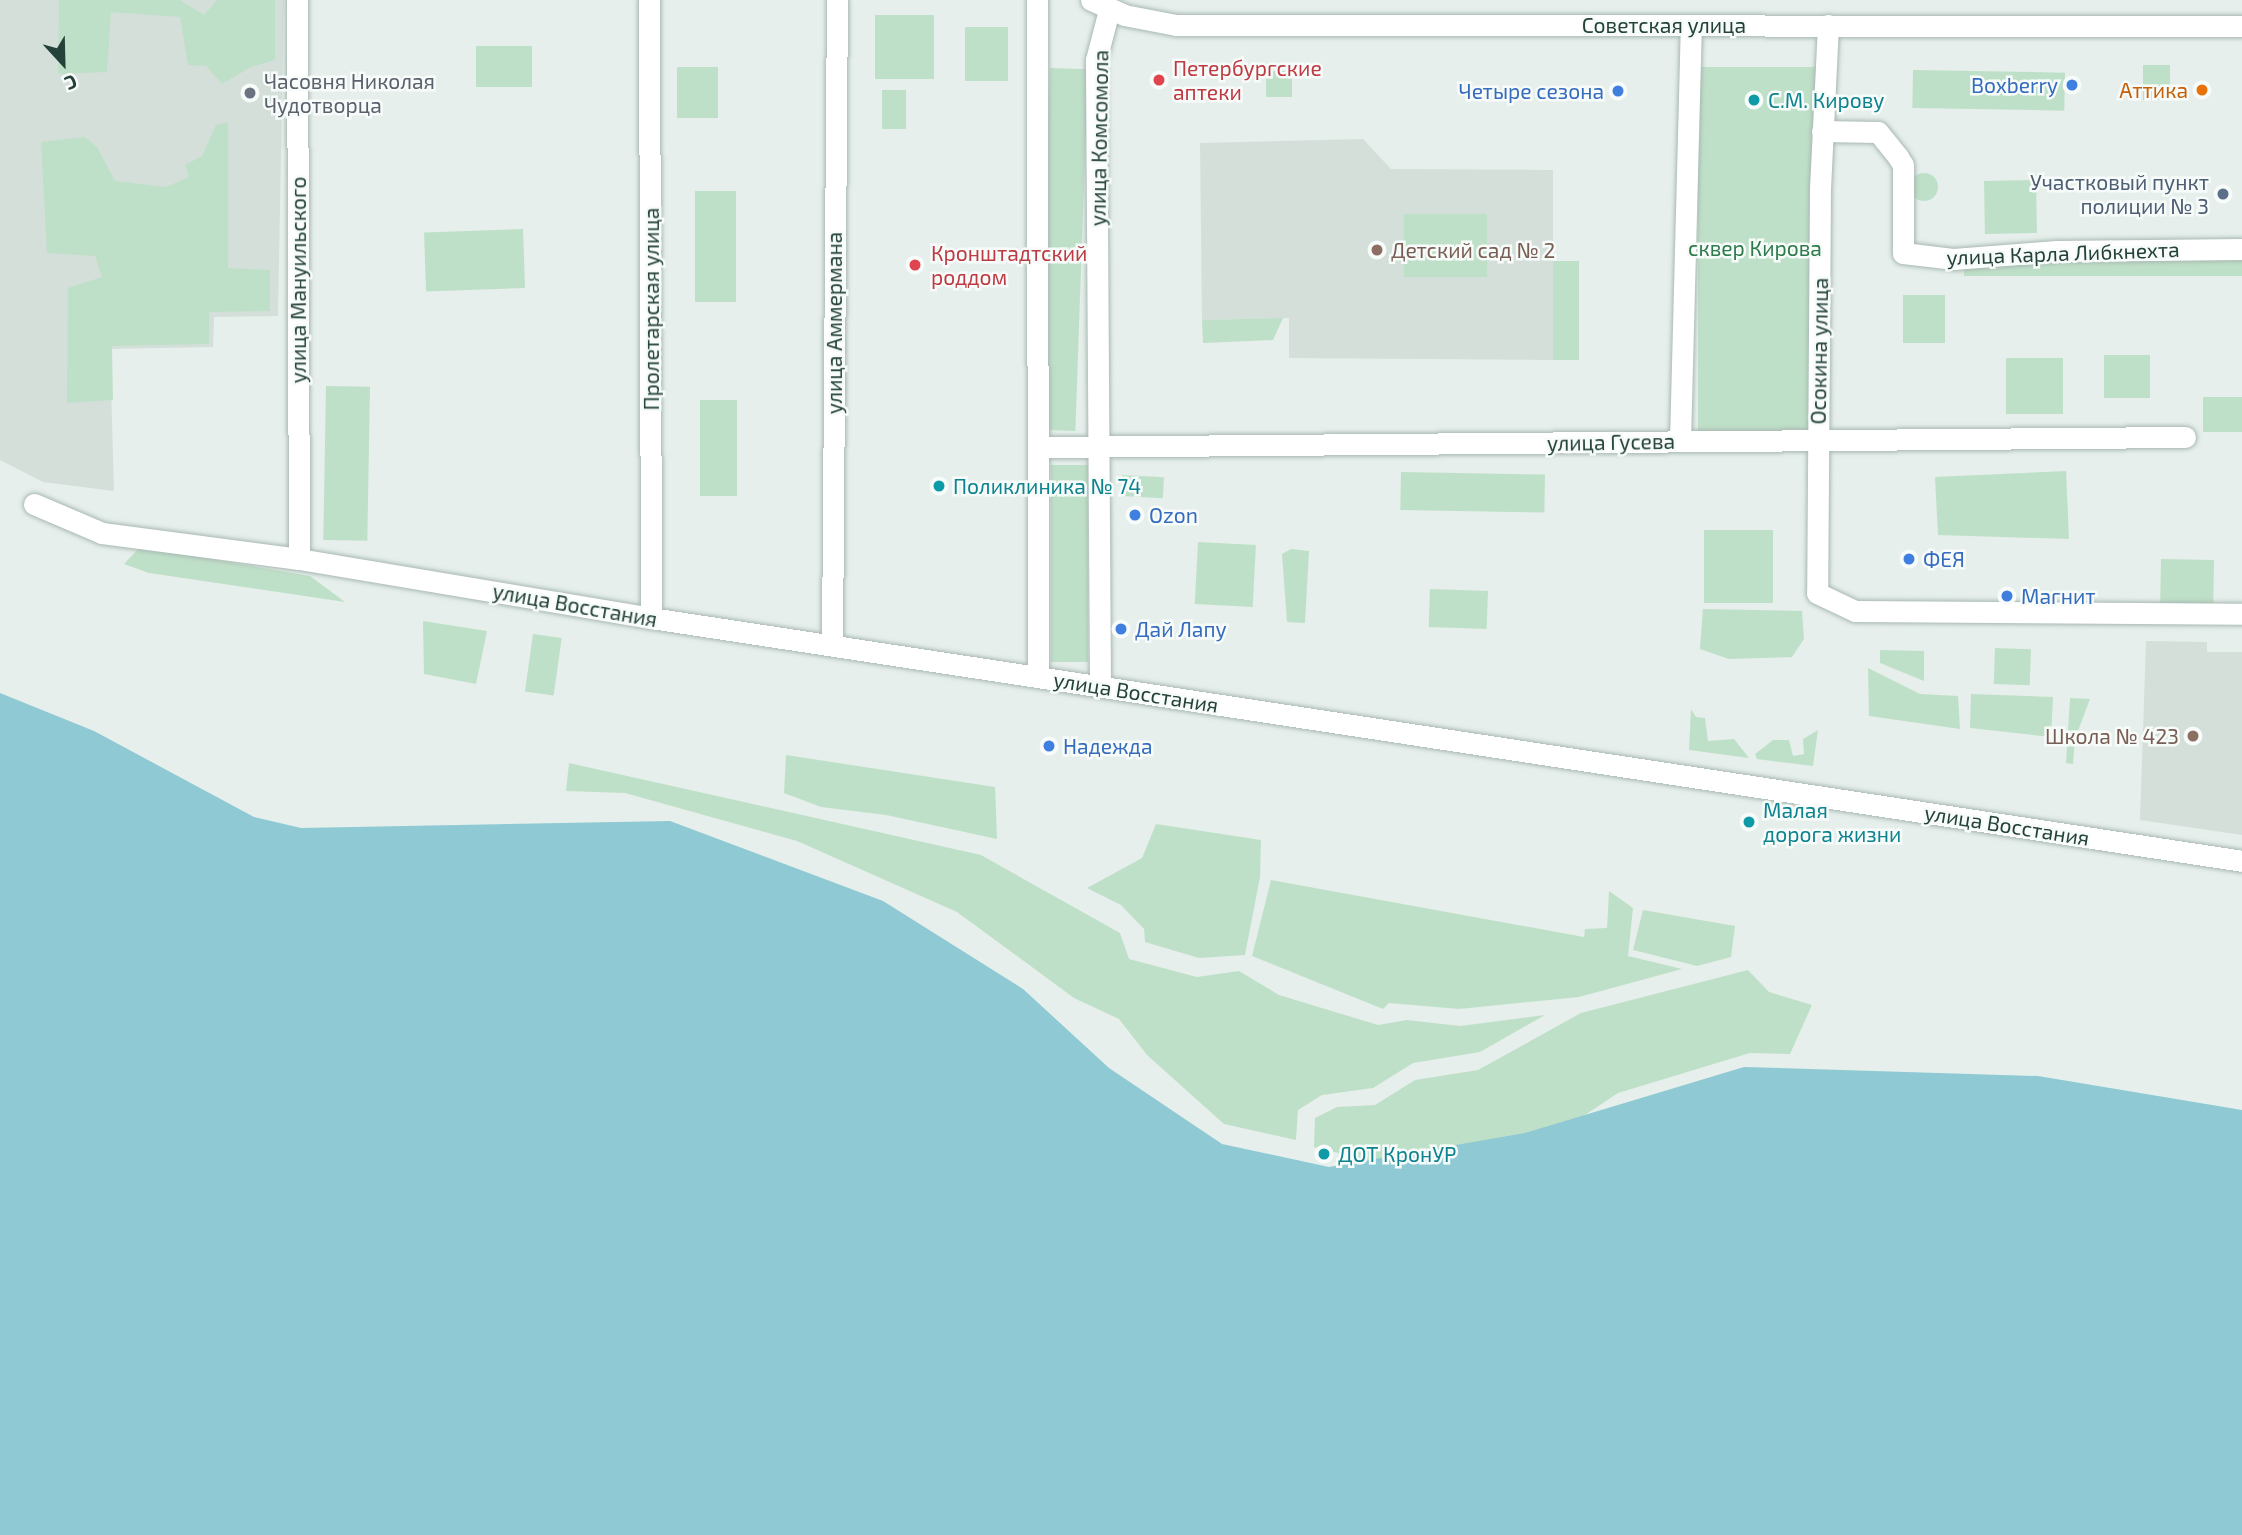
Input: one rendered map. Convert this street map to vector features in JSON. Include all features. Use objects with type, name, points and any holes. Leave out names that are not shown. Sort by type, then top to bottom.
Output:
[{"type":"street","name":"улица Мануильского","points":[[297,0],[299,559]]},
{"type":"street","name":"Пролетарская улица","points":[[649,0],[651,618]]},
{"type":"street","name":"улица Аммермана","points":[[832,645],[837,0]]},
{"type":"street","points":[[1037,0],[1038,677]]},
{"type":"street","name":"Советская улица","points":[[1100,5],[1176,25],[2242,26]]},
{"type":"street","name":"улица Комсомола","points":[[1100,5],[1096,60],[1100,686]]},
{"type":"street","points":[[1680,441],[1691,25]]},
{"type":"street","name":"Осокина улица","points":[[1828,25],[1822,131],[1817,593],[1854,611],[2242,614]]},
{"type":"street","name":"улица Карла Либкнехта","points":[[1822,131],[1878,132],[1898,157],[1903,165],[1903,253],[1953,259],[2057,251],[2242,249]]},
{"type":"street","name":"улица Гусева","points":[[1038,447],[2185,436]]},
{"type":"street","name":"улица Восстания","points":[[34,504],[102,533],[299,559],[651,618],[2242,861]]},
{"type":"shaded area","points":[[0,0],[284,0],[278,316],[214,317],[213,347],[110,349],[114,491],[43,482],[0,460]]},
{"type":"shaded area","name":"Детский сад № 2","points":[[1363,139],[1391,169],[1553,170],[1553,360],[1289,358],[1289,318],[1202,320],[1200,143]]},
{"type":"shaded area","name":"Школа № 423","points":[[2146,641],[2207,642],[2207,652],[2242,652],[2242,835],[2140,820]]},
{"type":"green space","points":[[59,0],[180,0],[204,15],[217,0],[275,0],[275,60],[251,67],[222,84],[206,66],[188,65],[180,17],[111,12],[107,72],[58,74]]},
{"type":"green space","points":[[875,15],[934,15],[934,79],[875,79]]},
{"type":"green space","points":[[965,27],[1008,27],[1008,81],[965,81]]},
{"type":"green space","points":[[476,46],[532,46],[532,87],[476,87]]},
{"type":"green space","points":[[2143,65],[2170,65],[2170,100],[2143,100]]},
{"type":"green space","points":[[677,67],[718,67],[718,118],[677,118]]},
{"type":"green space","name":"сквер Кирова","points":[[1698,67],[1816,67],[1816,432],[1698,432]]},
{"type":"green space","points":[[1050,68],[1088,69],[1075,431],[1037,430]]},
{"type":"green space","points":[[1913,70],[2065,73],[2064,111],[1912,108]]},
{"type":"green space","points":[[1266,71],[1292,71],[1292,97],[1266,97]]},
{"type":"green space","points":[[882,90],[906,90],[906,129],[882,129]]},
{"type":"green space","points":[[228,122],[228,268],[270,270],[270,311],[209,312],[209,344],[112,346],[113,400],[67,403],[68,288],[102,277],[95,256],[47,253],[41,142],[85,137],[97,147],[115,181],[166,187],[189,177],[185,165],[202,156],[216,125]]},
{"type":"green space","points":[[1924,173],[1934,177],[1938,187],[1934,197],[1924,201],[1914,197],[1910,187],[1914,177]]},
{"type":"green space","points":[[2036,180],[2037,233],[1985,234],[1984,181]]},
{"type":"green space","points":[[695,191],[736,191],[736,302],[695,302]]},
{"type":"green space","points":[[1404,214],[1487,214],[1487,277],[1404,277]]},
{"type":"green space","points":[[523,229],[525,288],[426,291],[424,232]]},
{"type":"green space","points":[[1964,259],[2242,259],[2242,276],[1964,276]]},
{"type":"green space","points":[[1553,261],[1579,261],[1579,360],[1553,360]]},
{"type":"green space","points":[[1903,295],[1945,295],[1945,343],[1903,343]]},
{"type":"green space","points":[[1283,318],[1273,340],[1203,343],[1202,320]]},
{"type":"green space","points":[[2104,355],[2150,355],[2150,398],[2104,398]]},
{"type":"green space","points":[[2006,358],[2063,358],[2063,414],[2006,414]]},
{"type":"green space","points":[[326,386],[370,387],[367,541],[323,540]]},
{"type":"green space","points":[[2203,397],[2242,397],[2242,432],[2203,432]]},
{"type":"green space","points":[[700,400],[737,400],[737,496],[700,496]]},
{"type":"green space","points":[[1051,465],[1088,465],[1088,662],[1051,662]]},
{"type":"green space","points":[[2066,471],[2069,539],[1938,535],[1935,477]]},
{"type":"green space","points":[[1401,472],[1545,475],[1544,513],[1400,510]]},
{"type":"green space","points":[[1122,475],[1164,477],[1163,498],[1121,496]]},
{"type":"green space","points":[[1704,530],[1773,530],[1773,603],[1704,603]]},
{"type":"green space","points":[[1198,542],[1256,545],[1253,607],[1195,604]]},
{"type":"green space","points":[[140,547],[310,576],[345,602],[149,573],[124,564]]},
{"type":"green space","points":[[1291,549],[1309,551],[1305,623],[1287,622],[1282,554]]},
{"type":"green space","points":[[2161,559],[2214,560],[2213,604],[2160,603]]},
{"type":"green space","points":[[1430,589],[1488,591],[1487,629],[1429,627]]},
{"type":"green space","points":[[1703,609],[1802,611],[1804,639],[1792,657],[1729,659],[1700,649]]},
{"type":"green space","points":[[423,621],[487,631],[476,684],[424,674]]},
{"type":"green space","points":[[533,634],[562,638],[554,695],[525,691]]},
{"type":"green space","points":[[1995,648],[2031,649],[2030,685],[1994,684]]},
{"type":"green space","points":[[1880,650],[1924,651],[1924,681],[1880,663]]},
{"type":"green space","points":[[1868,668],[1920,694],[1958,696],[1960,729],[1869,716]]},
{"type":"green space","points":[[1971,694],[2053,697],[2051,737],[1970,728]]},
{"type":"green space","points":[[2070,698],[2090,699],[2075,739],[2073,764],[2066,763]]},
{"type":"green space","points":[[1691,709],[1696,717],[1705,718],[1708,741],[1734,739],[1749,758],[1689,750]]},
{"type":"green space","points":[[1818,730],[1813,766],[1757,759],[1755,754],[1773,740],[1789,740],[1793,756],[1804,754],[1803,739]]},
{"type":"green space","points":[[786,755],[995,787],[997,839],[886,815],[821,807],[784,793]]},
{"type":"green space","points":[[569,763],[981,855],[1120,933],[1129,959],[1197,977],[1239,971],[1279,995],[1378,1025],[1407,1020],[1460,1026],[1545,1015],[1480,1052],[1413,1063],[1373,1088],[1322,1095],[1298,1110],[1296,1140],[1224,1124],[1147,1055],[1119,1019],[1074,998],[957,912],[797,841],[625,793],[566,791]]},
{"type":"green space","points":[[1156,824],[1261,840],[1260,877],[1245,955],[1199,958],[1145,942],[1144,929],[1121,905],[1087,888],[1142,858]]},
{"type":"green space","points":[[1271,880],[1584,937],[1585,929],[1607,928],[1609,891],[1633,908],[1628,956],[1682,969],[1579,997],[1459,1009],[1389,1003],[1383,1009],[1252,956]]},
{"type":"green space","points":[[1643,910],[1735,926],[1731,957],[1697,966],[1633,950]]},
{"type":"green space","points":[[1748,970],[1769,992],[1812,1005],[1790,1054],[1750,1053],[1618,1093],[1546,1141],[1395,1167],[1314,1147],[1315,1118],[1337,1107],[1375,1105],[1415,1080],[1478,1070],[1581,1013]]},
{"type":"water","points":[[0,693],[94,731],[254,817],[301,828],[670,821],[883,901],[1023,989],[1109,1068],[1222,1144],[1329,1167],[1525,1133],[1744,1067],[2038,1076],[2242,1110],[2242,1535],[0,1535]]},
{"type":"place","name":"Петербургские аптеки","points":[[1159,80]]},
{"type":"place","name":"Boxberry","points":[[2072,85]]},
{"type":"place","name":"Аттика","points":[[2202,90]]},
{"type":"place","name":"Четыре сезона","points":[[1618,91]]},
{"type":"place","name":"Часовня Николая Чудотворца","points":[[250,93]]},
{"type":"place","name":"С.М. Кирову","points":[[1754,100]]},
{"type":"place","name":"Участковый пункт полиции № 3","points":[[2223,194]]},
{"type":"place","name":"Детский сад № 2","points":[[1377,250]]},
{"type":"place","name":"Кронштадтский роддом","points":[[915,265]]},
{"type":"place","name":"Поликлиника № 74","points":[[939,486]]},
{"type":"place","name":"Ozon","points":[[1135,515]]},
{"type":"place","name":"ФЕЯ","points":[[1909,559]]},
{"type":"place","name":"Магнит","points":[[2007,596]]},
{"type":"place","name":"Дай Лапу","points":[[1121,629]]},
{"type":"place","name":"Школа № 423","points":[[2193,736]]},
{"type":"place","name":"Надежда","points":[[1049,746]]},
{"type":"place","name":"Малая дорога жизни","points":[[1749,822]]},
{"type":"place","name":"ДОТ КронУР","points":[[1324,1154]]}]
